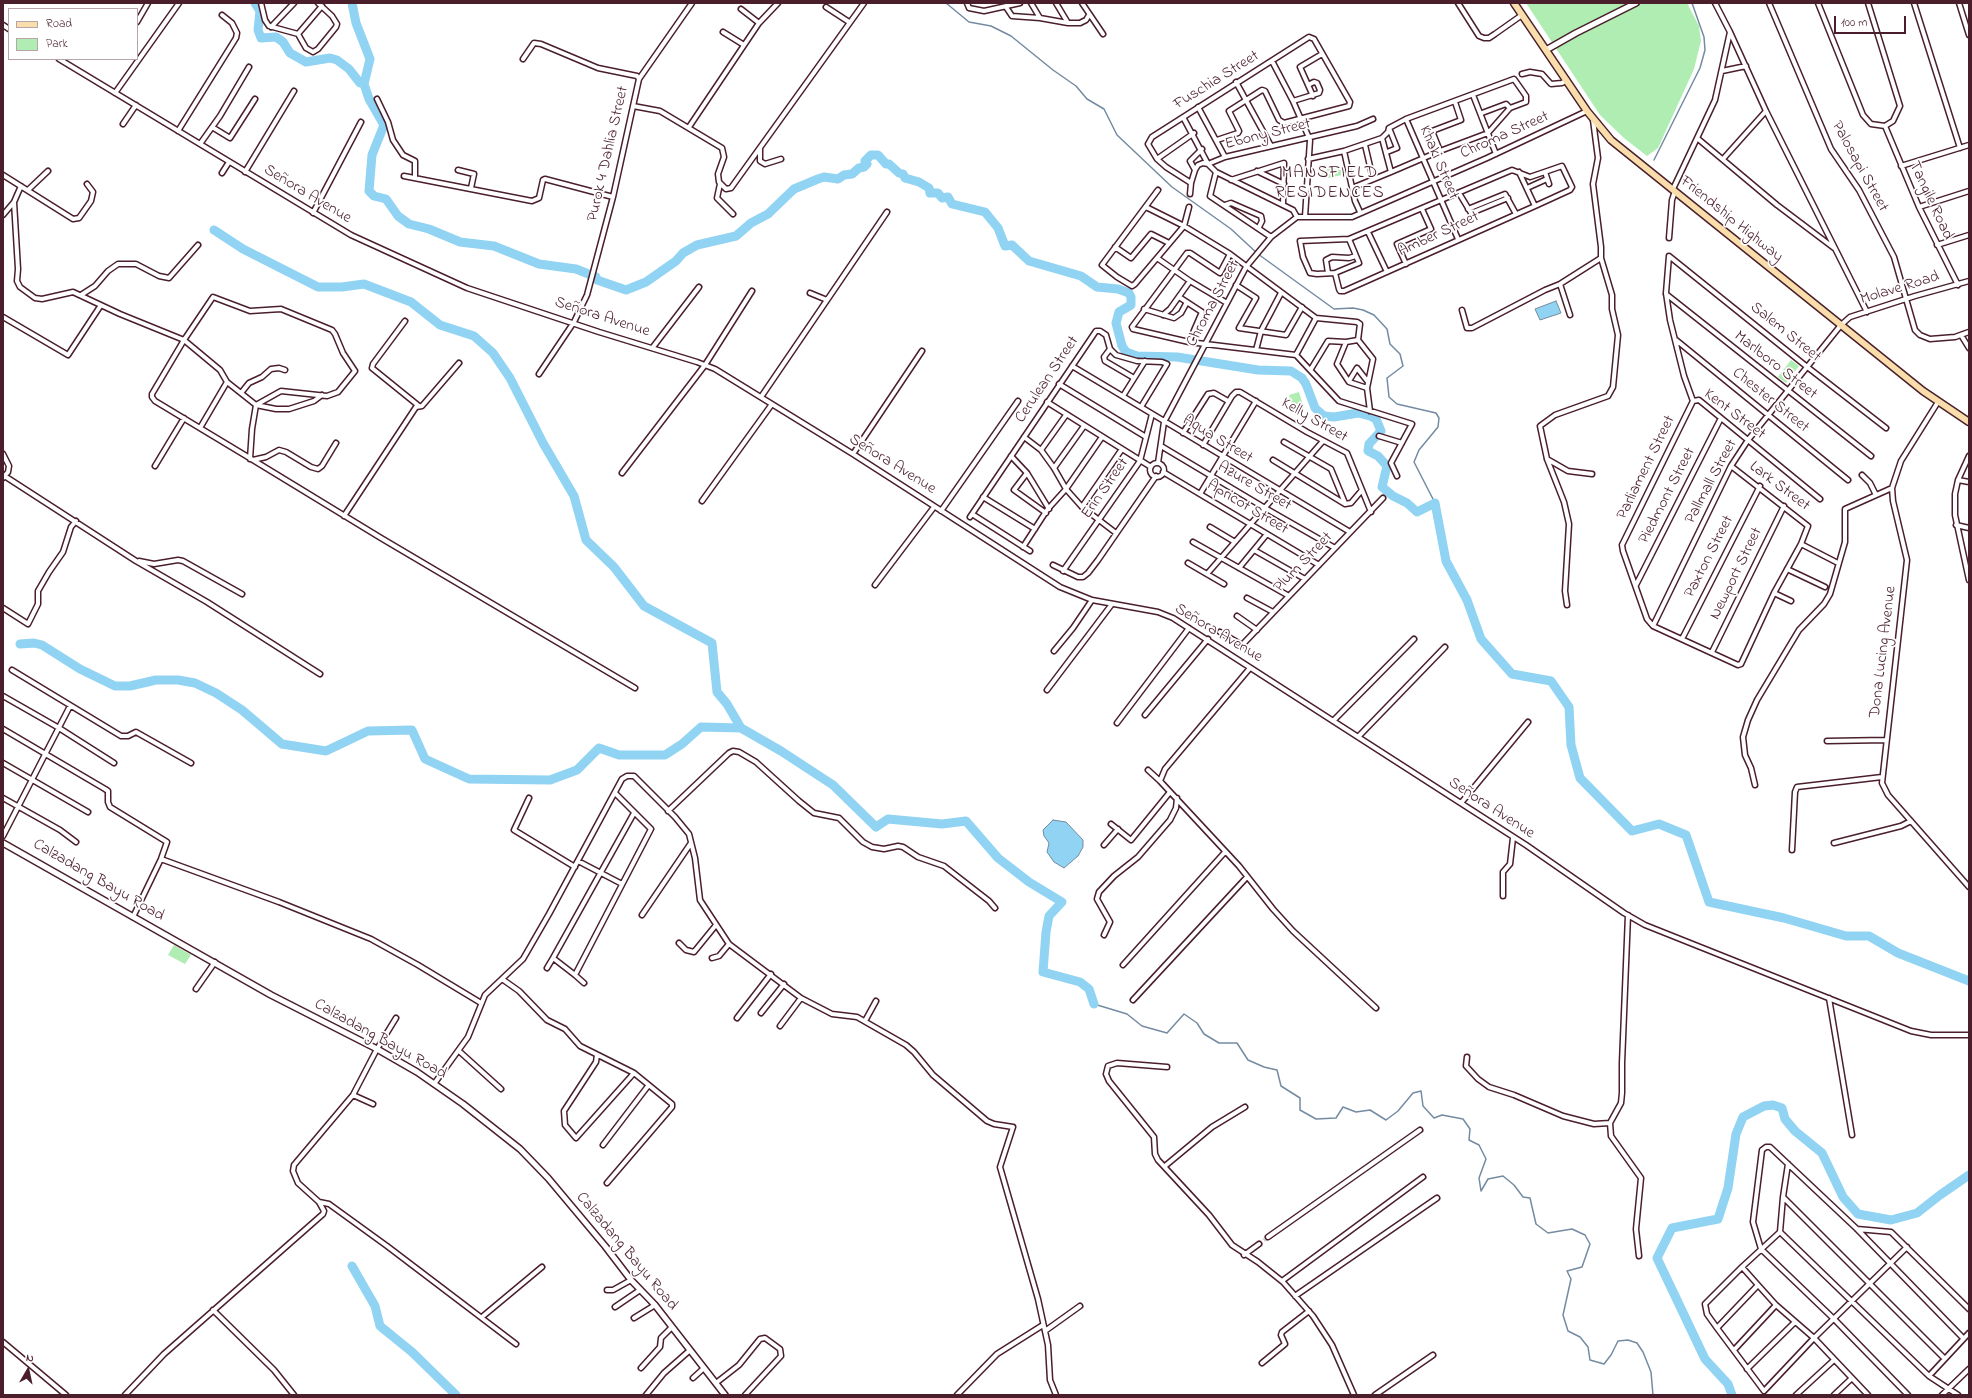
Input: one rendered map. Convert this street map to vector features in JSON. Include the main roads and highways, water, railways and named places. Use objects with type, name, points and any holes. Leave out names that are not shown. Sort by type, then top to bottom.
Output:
[{"type":"main road","name":"Friendship Highway","points":[[1514,3],[1593,120],[1611,140],[1938,402],[1969,422]]},
{"type":"water","points":[[1556,301],[1561,313],[1540,320],[1535,309]]},
{"type":"water","points":[[1053,820],[1066,822],[1083,840],[1083,847],[1078,856],[1064,868],[1054,862],[1047,852],[1049,843],[1044,836],[1043,830]]},
{"type":"waterway","points":[[255,3],[260,11],[258,30],[261,38],[276,37],[283,42],[290,53],[306,62],[330,58],[337,60],[349,69],[360,83],[364,84],[369,99],[384,125],[372,155],[369,191],[374,196],[386,199],[398,216],[409,224],[429,229],[460,242],[494,246],[539,264],[576,269],[596,277],[597,280],[626,290],[646,282],[676,261],[683,253],[697,245],[736,236],[751,223],[768,214],[794,189],[824,177],[838,179],[844,175],[852,174],[859,168],[864,167],[867,164],[865,161],[871,155],[878,155],[886,164],[889,164],[899,173],[903,174],[905,178],[919,182],[929,188],[930,193],[938,193],[942,198],[948,197],[952,204],[985,212],[998,228],[1005,246],[1012,245],[1029,261],[1081,276],[1097,287],[1118,289],[1129,293],[1131,297],[1131,305],[1119,312],[1116,323],[1122,346],[1126,352],[1137,356],[1177,357],[1258,370],[1291,371],[1302,378],[1306,384],[1315,408],[1324,416],[1334,417],[1358,413],[1376,419],[1381,431],[1369,444],[1368,451],[1378,456],[1387,466],[1382,487],[1393,496],[1407,503],[1417,512],[1435,503]]},
{"type":"waterway","points":[[352,3],[356,23],[370,59],[364,84]]},
{"type":"waterway","points":[[946,3],[969,22],[991,26],[1011,36],[1053,70],[1076,86],[1087,99],[1104,109],[1117,135],[1172,187],[1231,229],[1258,254],[1334,309],[1353,308],[1363,310],[1374,315],[1387,329],[1390,344],[1400,354],[1403,366],[1387,378],[1389,397],[1397,404],[1436,413],[1439,418],[1438,427],[1419,450],[1414,462],[1435,503]]},
{"type":"waterway","points":[[1654,160],[1700,68],[1705,50],[1704,37],[1692,3]]},
{"type":"waterway","points":[[214,230],[243,249],[318,287],[342,287],[364,284],[411,302],[440,325],[474,336],[493,353],[510,378],[543,443],[574,496],[586,540],[614,567],[644,606],[712,643],[717,692],[727,704],[741,728],[781,751],[833,785],[876,827],[888,819],[942,824],[966,821],[998,858],[1029,882],[1062,902],[1049,916],[1046,932],[1043,972],[1080,982],[1089,989],[1094,1004]]},
{"type":"waterway","points":[[1435,503],[1446,561],[1467,600],[1481,639],[1512,674],[1551,681],[1569,707],[1571,745],[1580,778],[1632,831],[1659,824],[1686,835],[1709,902],[1784,918],[1846,936],[1869,936],[1898,953],[1969,981]]},
{"type":"waterway","points":[[20,644],[34,643],[42,645],[80,669],[115,686],[130,686],[156,680],[178,680],[195,683],[216,693],[242,710],[282,744],[326,751],[368,731],[412,730],[425,759],[469,779],[550,780],[577,770],[599,748],[619,755],[665,755],[682,744],[701,727],[741,728]]},
{"type":"waterway","points":[[1094,1004],[1127,1014],[1142,1026],[1167,1033],[1184,1014],[1197,1023],[1204,1034],[1219,1043],[1237,1043],[1248,1060],[1264,1067],[1277,1070],[1281,1086],[1300,1098],[1300,1110],[1316,1119],[1336,1118],[1343,1107],[1356,1112],[1370,1110],[1386,1120],[1398,1111],[1413,1093],[1421,1091],[1423,1106],[1434,1118],[1442,1115],[1463,1119],[1470,1129],[1469,1140],[1479,1145],[1486,1159],[1479,1178],[1481,1191],[1488,1179],[1503,1176],[1514,1185],[1523,1197],[1530,1198],[1536,1224],[1548,1233],[1572,1229],[1585,1235],[1590,1244],[1582,1267],[1567,1271],[1571,1279],[1563,1315],[1568,1331],[1580,1337],[1588,1347],[1590,1360],[1604,1364],[1611,1355],[1618,1341],[1628,1340],[1637,1343],[1643,1352],[1651,1372],[1653,1395]]},
{"type":"waterway","points":[[1732,1395],[1728,1384],[1705,1359],[1657,1258],[1672,1228],[1718,1219],[1728,1188],[1736,1134],[1743,1117],[1764,1106],[1773,1105],[1782,1108],[1785,1119],[1795,1131],[1822,1153],[1843,1197],[1858,1214],[1891,1220],[1917,1213],[1969,1175]]},
{"type":"waterway","points":[[352,1266],[375,1306],[380,1326],[412,1352],[456,1395]]},
{"type":"tunnel","points":[[1259,1244],[1268,1237]]},
{"type":"district","name":"MANSFIELD RESIDENCES","points":[[1330,184]]}]
